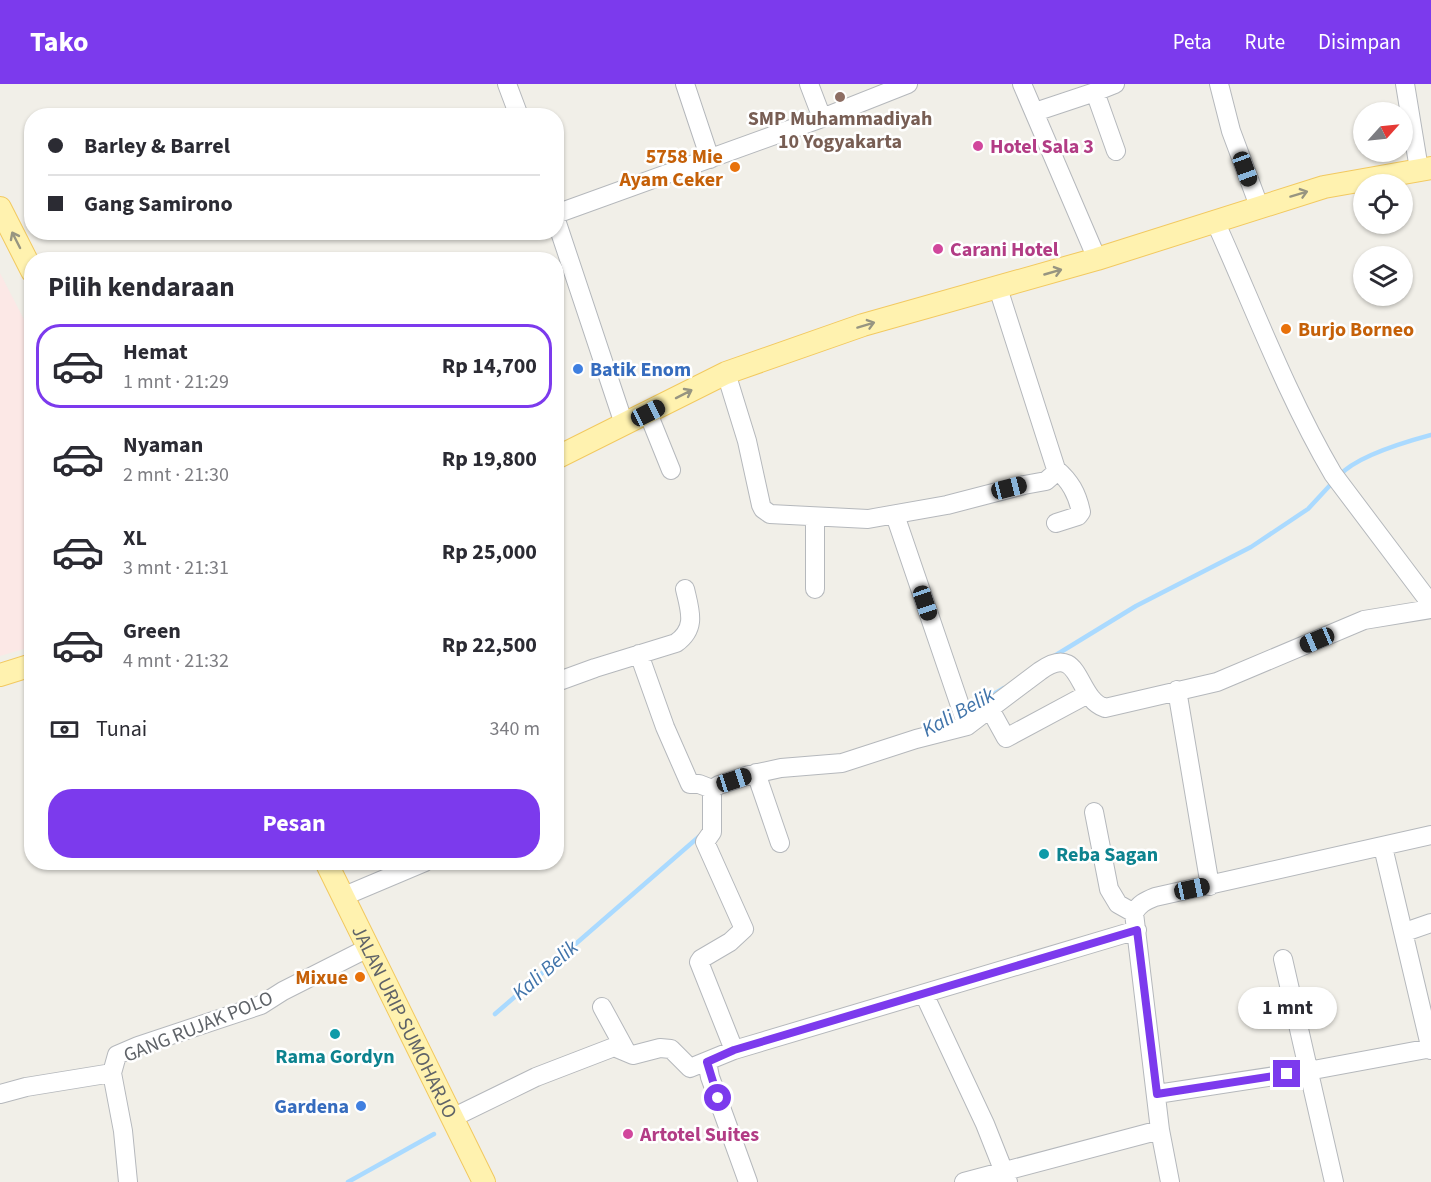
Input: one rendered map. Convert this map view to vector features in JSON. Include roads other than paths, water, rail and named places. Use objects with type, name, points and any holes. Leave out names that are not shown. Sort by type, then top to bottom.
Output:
[{"type":"main road","points":[[564,454],[726,373],[863,325],[1096,259],[1259,206],[1342,183],[1425,168]]},
{"type":"main road","points":[[0,208],[24,255]]},
{"type":"main road","points":[[0,675],[24,667]]},
{"type":"main road","name":"JALAN URIP SUMOHARJO","points":[[330,870],[484,1182]]},
{"type":"street","points":[[507,84],[516,108]]},
{"type":"street","points":[[684,84],[710,159]]},
{"type":"street","points":[[809,84],[822,118]]},
{"type":"street","points":[[564,211],[822,118],[908,84]]},
{"type":"street","points":[[1022,84],[1096,259]]},
{"type":"street","points":[[1035,112],[1115,84]]},
{"type":"street","points":[[1219,84],[1232,131],[1259,206]]},
{"type":"street","points":[[1405,84],[1425,168]]},
{"type":"street","points":[[1095,92],[1116,151]]},
{"type":"street","points":[[1215,221],[1298,409],[1337,479],[1431,604]]},
{"type":"street","points":[[563,240],[624,424]]},
{"type":"street","points":[[998,288],[1056,469],[1072,485],[1081,512],[1078,516],[1056,523]]},
{"type":"street","points":[[726,373],[747,441],[763,509],[770,514],[868,519],[895,515],[1046,481],[1056,469]]},
{"type":"street","points":[[648,413],[671,470]]},
{"type":"street","points":[[895,515],[964,719]]},
{"type":"street","points":[[815,517],[815,589]]},
{"type":"street","points":[[564,679],[676,643],[686,636],[690,628],[690,608],[685,589]]},
{"type":"street","points":[[639,654],[665,727],[690,784],[707,787],[781,768],[842,763],[916,740],[990,709],[1046,666],[1062,662],[1071,665],[1088,694],[1098,706],[1106,708],[1218,682],[1364,620],[1431,609]]},
{"type":"street","points":[[1177,690],[1210,886]]},
{"type":"street","points":[[990,709],[1006,738],[1088,694]]},
{"type":"street","points":[[756,773],[780,843]]},
{"type":"street","points":[[707,787],[712,832],[705,842],[744,929],[730,942],[701,958],[699,962],[734,1050]]},
{"type":"street","points":[[1094,812],[1109,889],[1118,904],[1136,922]]},
{"type":"street","points":[[1170,1182],[1160,1130],[1136,922],[1143,902],[1155,897],[1431,835]]},
{"type":"street","points":[[1157,1094],[1308,1071],[1431,1048],[1383,847]]},
{"type":"street","points":[[342,897],[406,870]]},
{"type":"street","points":[[452,1118],[536,1077],[614,1047],[633,1055],[660,1048],[671,1050],[690,1068],[734,1050],[924,994],[1136,922]]},
{"type":"street","points":[[1405,932],[1431,923]]},
{"type":"street","name":"GANG RUJAK POLO","points":[[114,1079],[117,1055],[261,1005],[283,991],[368,948]]},
{"type":"street","points":[[1283,959],[1334,1182]]},
{"type":"street","points":[[924,994],[985,1124],[1006,1177]]},
{"type":"street","points":[[602,1007],[626,1051]]},
{"type":"street","points":[[707,1062],[710,1077],[748,1182]]},
{"type":"street","points":[[0,1094],[114,1079],[123,1131],[128,1182]]},
{"type":"street","points":[[964,1182],[1006,1177],[1160,1130]]},
{"type":"waterway","name":"Kali Belik","points":[[1339,476],[1369,456],[1431,435]]},
{"type":"waterway","name":"Kali Belik","points":[[1051,658],[1136,606],[1251,547],[1308,509],[1333,482]]},
{"type":"waterway","name":"Kali Belik","points":[[967,710],[1004,688]]},
{"type":"waterway","name":"Kali Belik","points":[[495,1014],[702,834]]},
{"type":"waterway","name":"Kali Belik","points":[[348,1182],[434,1134]]},
{"type":"place","name":"SMP Muhammadiyah 10 Yogyakarta","points":[[840,97]]},
{"type":"place","name":"Hotel Sala 3","points":[[978,146]]},
{"type":"place","name":"5758 Mie Ayam Ceker","points":[[735,167]]},
{"type":"place","name":"Carani Hotel","points":[[938,249]]},
{"type":"place","name":"Burjo Borneo","points":[[1286,329]]},
{"type":"place","name":"Batik Enom","points":[[578,369]]},
{"type":"place","name":"Reba Sagan","points":[[1044,854]]},
{"type":"place","name":"Mixue","points":[[360,977]]},
{"type":"place","name":"Rama Gordyn","points":[[335,1034]]},
{"type":"place","name":"Gardena","points":[[361,1106]]},
{"type":"place","name":"Artotel Suites","points":[[628,1134]]}]
